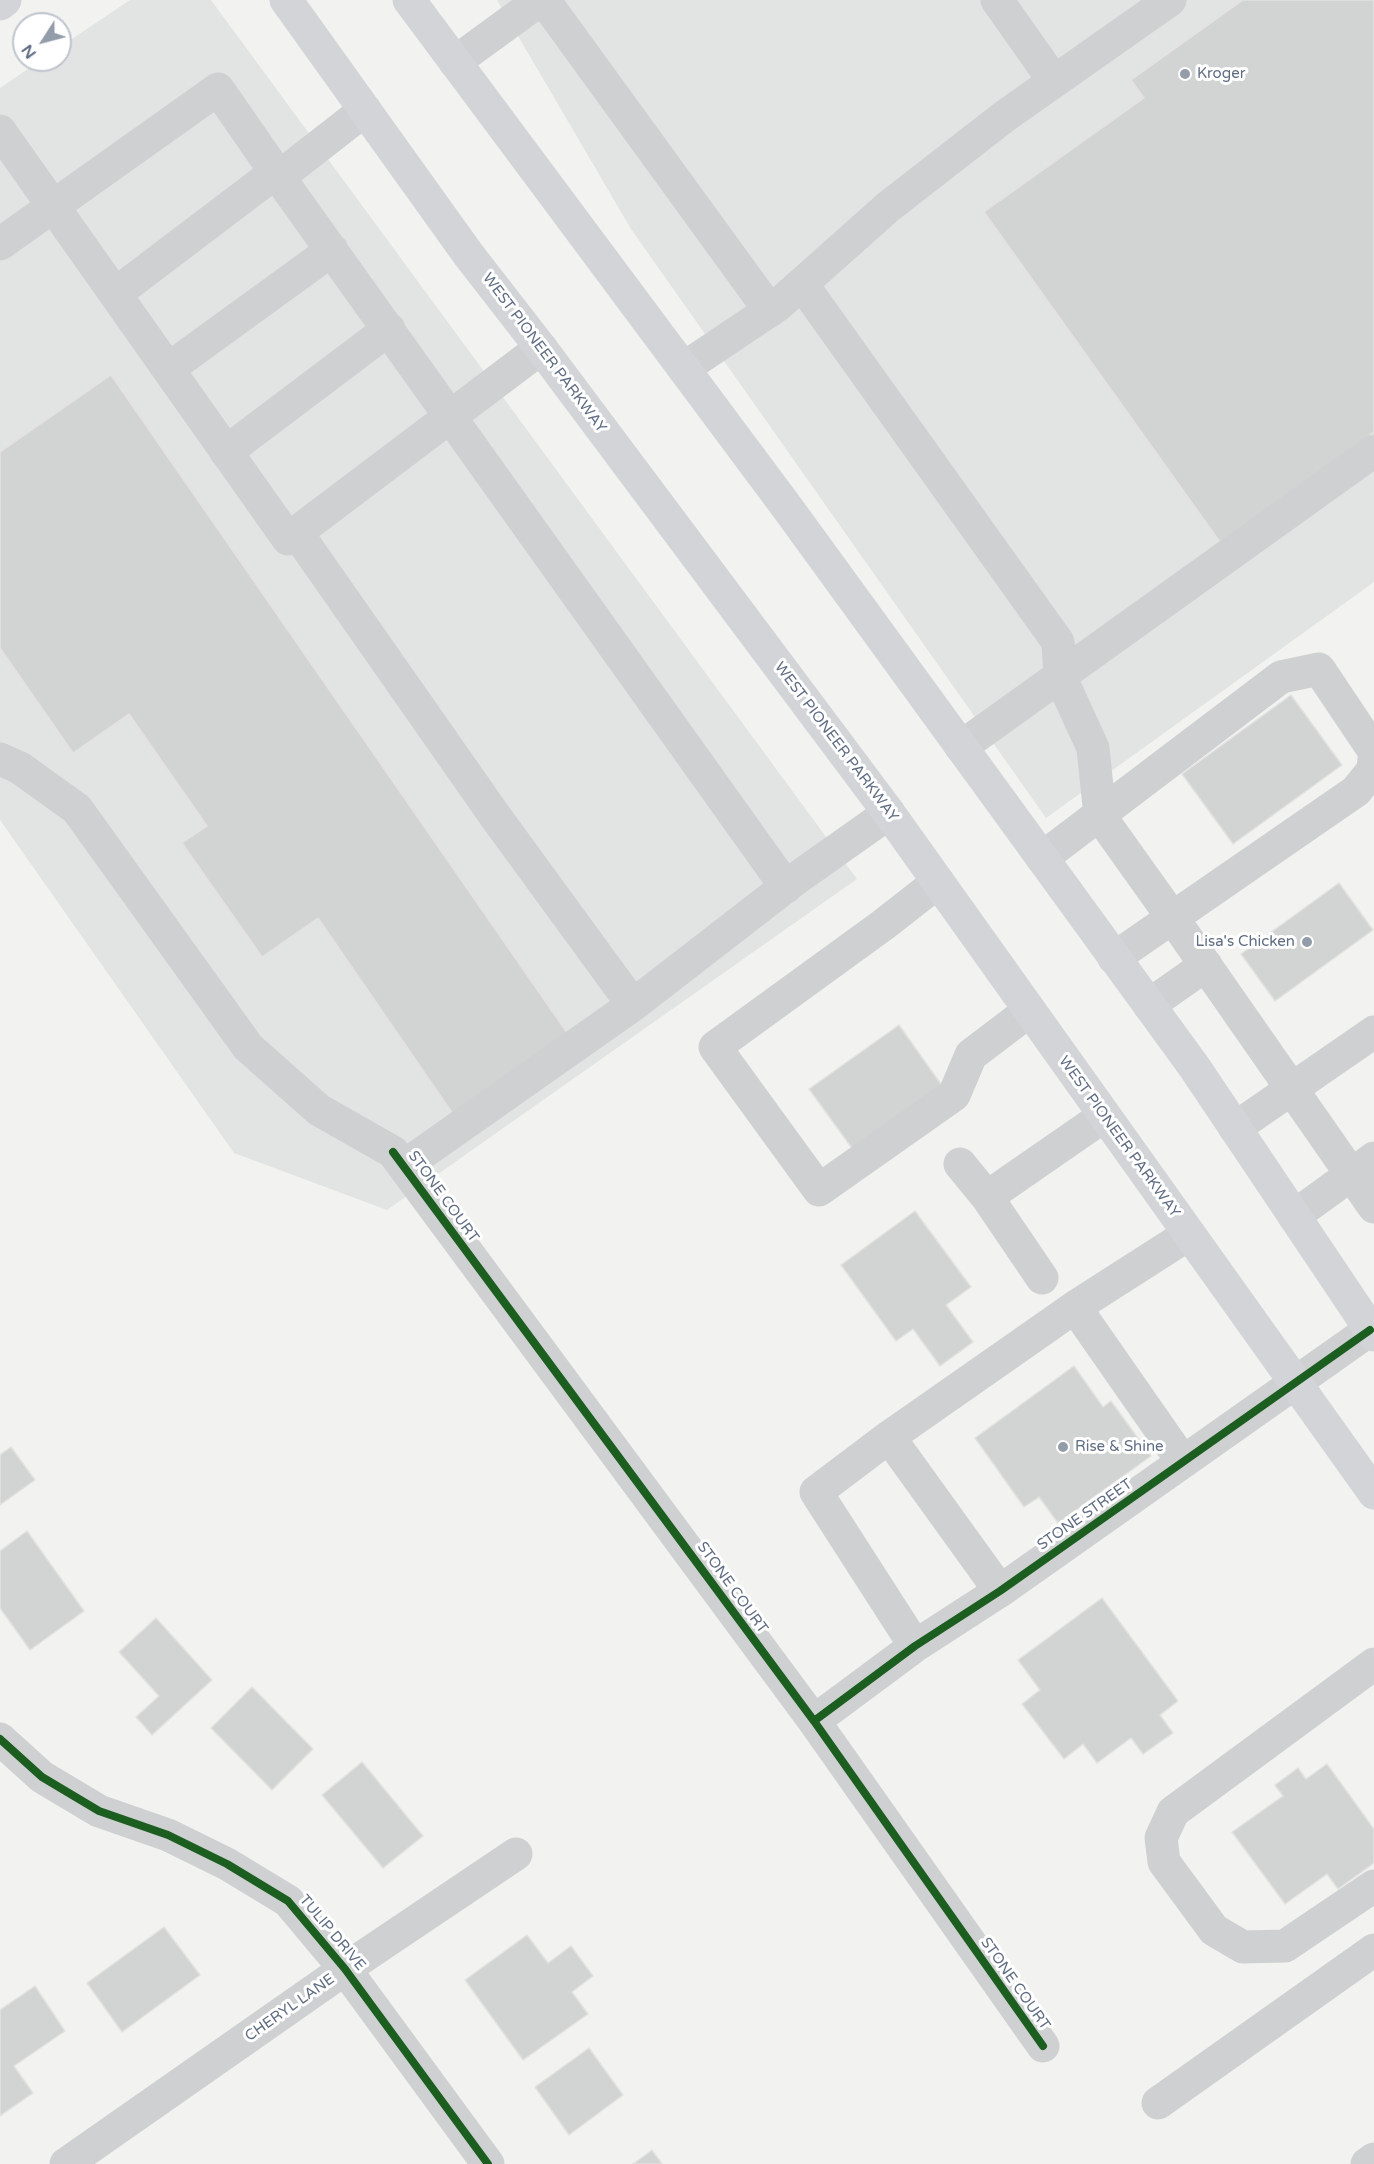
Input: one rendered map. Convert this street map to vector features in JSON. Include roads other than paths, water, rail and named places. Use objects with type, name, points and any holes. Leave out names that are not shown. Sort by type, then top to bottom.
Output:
[{"type":"main road","points":[[0,4],[5,0]]},
{"type":"main road","name":"WEST PIONEER PARKWAY","points":[[286,0],[468,254],[889,813],[1374,1493]]},
{"type":"main road","points":[[409,0],[684,369],[1149,1005],[1372,1332]]},
{"type":"street","points":[[455,62],[542,0],[770,311]]},
{"type":"street","points":[[997,0],[1054,81]]},
{"type":"street","points":[[684,369],[770,311],[888,207],[1005,116],[1170,0]]},
{"type":"street","points":[[0,244],[218,89],[786,887]]},
{"type":"street","points":[[115,294],[365,110]]},
{"type":"street","points":[[0,131],[288,539],[541,348]]},
{"type":"street","points":[[168,369],[332,250]]},
{"type":"street","points":[[802,284],[1058,642],[1060,676],[1093,748],[1100,816],[1291,1089],[1362,1167],[1374,1208]]},
{"type":"street","points":[[226,452],[388,329]]},
{"type":"street","points":[[962,747],[1374,451]]},
{"type":"street","points":[[297,533],[495,816],[633,1005]]},
{"type":"street","points":[[1042,858],[1281,677],[1319,669],[1374,763],[1356,791],[1114,958]]},
{"type":"street","points":[[0,759],[20,768],[77,809],[248,1047],[319,1110],[398,1159],[633,1005],[786,887],[889,813]]},
{"type":"street","points":[[938,882],[883,925],[715,1047],[819,1190],[954,1095],[971,1055],[1029,1011]]},
{"type":"street","points":[[1149,1005],[1206,965]]},
{"type":"street","points":[[1235,1128],[1374,1032]]},
{"type":"street","points":[[987,1197],[1104,1116]]},
{"type":"street","name":"STONE COURT","points":[[398,1159],[814,1721],[1042,2046]]},
{"type":"street","points":[[960,1164],[987,1197],[1042,1278]]},
{"type":"street","points":[[1294,1216],[1362,1167]]},
{"type":"street","points":[[915,1646],[816,1492],[889,1437],[1075,1307],[1189,1234]]},
{"type":"street","points":[[1075,1307],[1183,1462]]},
{"type":"street","name":"STONE STREET","points":[[814,1721],[915,1646],[1000,1591],[1372,1332]]},
{"type":"street","points":[[889,1437],[1000,1591]]},
{"type":"street","points":[[1374,1664],[1173,1812],[1161,1838],[1164,1862],[1214,1930],[1243,1947],[1284,1946],[1374,1886]]},
{"type":"street","name":"TULIP DRIVE","points":[[0,1739],[42,1777],[99,1811],[168,1835],[227,1864],[288,1901],[345,1969],[489,2164]]},
{"type":"street","name":"CHERYL LANE","points":[[66,2164],[345,1969],[516,1854]]},
{"type":"street","points":[[1158,2103],[1374,1950]]},
{"type":"street","points":[[1366,2164],[1374,2159]]},
{"type":"place","name":"Kroger","points":[[1185,74]]},
{"type":"place","name":"Lisa's Chicken","points":[[1307,942]]},
{"type":"place","name":"Rise & Shine","points":[[1063,1447]]}]
